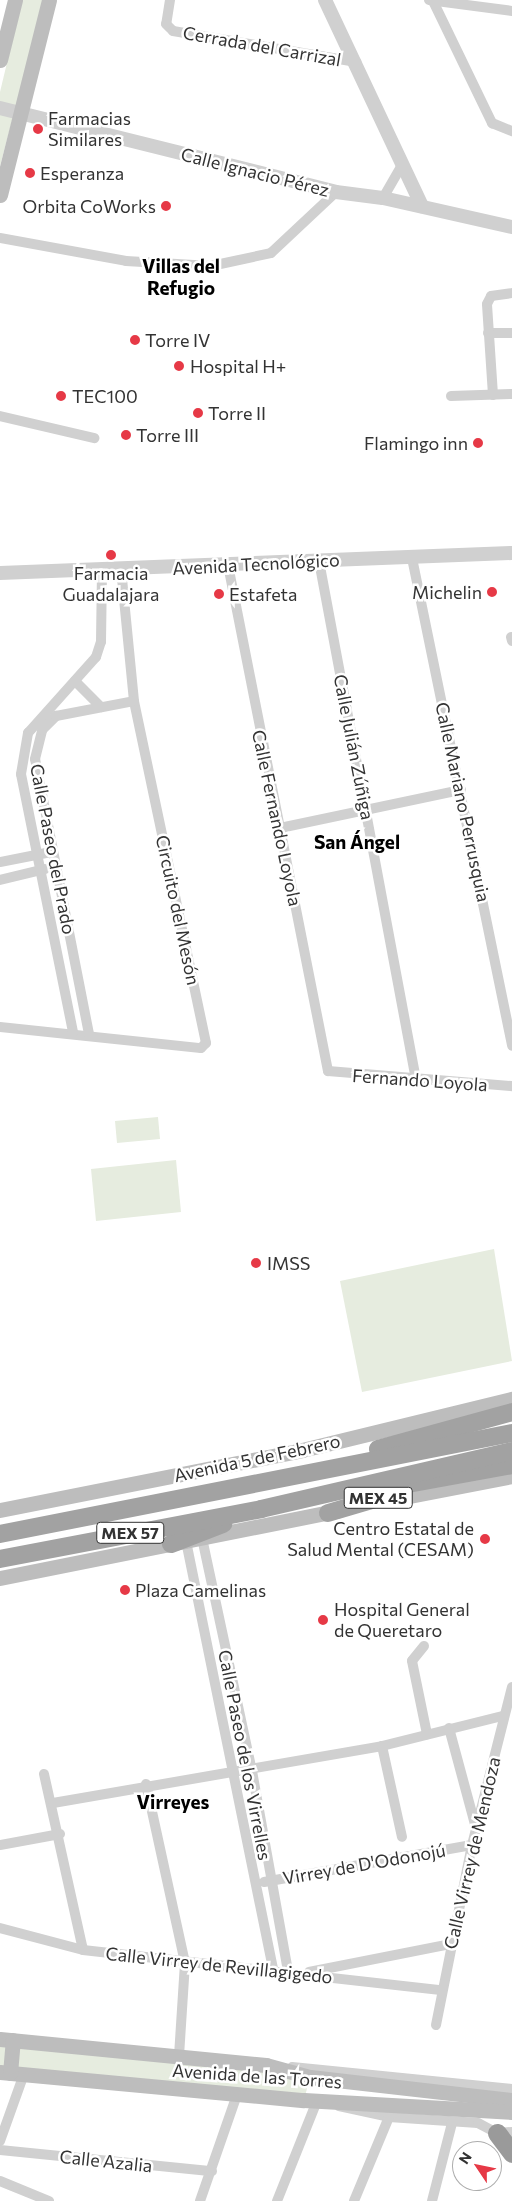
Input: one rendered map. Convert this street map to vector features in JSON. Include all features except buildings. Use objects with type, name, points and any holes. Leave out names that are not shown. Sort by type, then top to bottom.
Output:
[{"type":"highway","name":"MEX 45","points":[[330,1466],[488,1417],[512,1412]]},
{"type":"highway","name":"Avenida 5 de Febrero","points":[[0,1534],[117,1514],[330,1466],[512,1433]]},
{"type":"highway","name":"MEX 57","points":[[0,1559],[261,1509],[512,1451]]},
{"type":"highway","name":"MEX 45","points":[[326,1494],[429,1484],[507,1470]]},
{"type":"highway","name":"MEX 45","points":[[328,1513],[429,1484]]},
{"type":"highway","name":"MEX 57","points":[[178,1542],[261,1509]]},
{"type":"highway","points":[[0,1568],[153,1539],[261,1509]]},
{"type":"highway","points":[[504,2132],[512,2153]]},
{"type":"main road","points":[[0,60],[15,0]]},
{"type":"main road","points":[[0,195],[49,0]]},
{"type":"main road","name":"Avenida 5 de Febrero","points":[[0,1510],[302,1450],[512,1399]]},
{"type":"main road","points":[[0,1578],[328,1513],[507,1470]]},
{"type":"main road","points":[[7,2040],[11,2073]]},
{"type":"main road","name":"Avenida de las Torres","points":[[7,2040],[266,2065],[310,2077],[512,2100]]},
{"type":"main road","name":"Avenida de las Torres","points":[[11,2073],[334,2103],[378,2101],[512,2112]]},
{"type":"street","name":"Cerrada del Carrizal","points":[[170,0],[166,24],[173,31],[356,62]]},
{"type":"street","points":[[325,0],[356,62],[422,206]]},
{"type":"street","points":[[431,0],[512,11]]},
{"type":"street","points":[[431,0],[492,123],[512,131]]},
{"type":"street","name":"Calle Ignacio Pérez","points":[[0,108],[336,192],[383,198],[512,226]]},
{"type":"street","points":[[383,198],[402,165]]},
{"type":"street","points":[[0,238],[126,261],[211,266],[271,253],[336,192]]},
{"type":"street","points":[[493,395],[488,333],[488,299],[512,293]]},
{"type":"street","points":[[488,333],[512,333]]},
{"type":"street","points":[[451,396],[512,394]]},
{"type":"street","points":[[0,416],[94,438]]},
{"type":"street","name":"Avenida Tecnológico","points":[[0,573],[512,553]]},
{"type":"street","name":"Calle Mariano Perrusquia","points":[[412,558],[512,1046]]},
{"type":"street","name":"Calle Julián Zúñiga","points":[[319,561],[416,1080]]},
{"type":"street","name":"Calle Fernando Loyola","points":[[228,565],[328,1070]]},
{"type":"street","name":"Circuito del Mesón","points":[[0,1028],[73,1032],[201,1048],[206,1043],[134,701],[121,569]]},
{"type":"street","name":"Calle Paseo del Prado","points":[[73,1032],[22,787],[28,733],[96,657],[102,642],[102,570]]},
{"type":"street","points":[[75,681],[101,708]]},
{"type":"street","name":"Calle Paseo del Prado","points":[[89,1034],[34,772],[42,730],[56,716],[134,701]]},
{"type":"street","points":[[280,828],[461,790]]},
{"type":"street","points":[[0,862],[51,852]]},
{"type":"street","points":[[0,880],[55,866]]},
{"type":"street","name":"Fernando Loyola","points":[[328,1070],[416,1080],[512,1086]]},
{"type":"street","name":"Calle Paseo de los Virrelles","points":[[202,1538],[252,1771],[270,1881],[288,1972]]},
{"type":"street","name":"Calle Paseo de los Virrelles","points":[[178,1542],[235,1773],[273,1970]]},
{"type":"street","points":[[424,1646],[412,1661],[427,1734]]},
{"type":"street","name":"Calle Virrey de Mendoza","points":[[436,2025],[441,1990],[472,1845],[502,1716],[512,1687]]},
{"type":"street","points":[[53,1803],[146,1784],[252,1771],[382,1746],[502,1716]]},
{"type":"street","points":[[449,1728],[476,1829]]},
{"type":"street","points":[[382,1746],[402,1837]]},
{"type":"street","points":[[44,1774],[60,1834],[82,1950]]},
{"type":"street","points":[[146,1784],[185,1963],[179,2056]]},
{"type":"street","points":[[0,1844],[60,1834]]},
{"type":"street","name":"Virrey de D'Odonojú","points":[[257,1884],[472,1845]]},
{"type":"street","name":"Calle Virrey de Revillagigedo","points":[[0,1928],[82,1950],[185,1963],[273,1970],[441,1990]]},
{"type":"street","points":[[301,1973],[451,1944]]},
{"type":"street","name":"Avenida de las Torres","points":[[266,2065],[512,2089]]},
{"type":"street","points":[[0,2141],[11,2073]]},
{"type":"street","points":[[200,2201],[237,2095]]},
{"type":"street","points":[[277,2201],[317,2101]]},
{"type":"street","points":[[334,2103],[389,2117],[482,2124],[504,2132]]},
{"type":"street","points":[[354,2201],[389,2117]]},
{"type":"street","points":[[432,2201],[452,2122]]},
{"type":"street","name":"Calle Azalia","points":[[0,2150],[212,2171]]},
{"type":"street","points":[[0,2181],[49,2201]]},
{"type":"shaded area","points":[[22,0],[44,0],[0,166],[0,92]]},
{"type":"shaded area","points":[[158,1117],[160,1139],[117,1143],[115,1121]]},
{"type":"shaded area","points":[[176,1160],[181,1212],[96,1221],[91,1169]]},
{"type":"shaded area","points":[[494,1249],[512,1361],[362,1392],[340,1281]]},
{"type":"shaded area","points":[[0,2039],[310,2077],[304,2100],[0,2072]]},
{"type":"place","name":"Farmacias Similares","points":[[38,129]]},
{"type":"place","name":"Esperanza","points":[[30,173]]},
{"type":"place","name":"Orbita CoWorks","points":[[166,206]]},
{"type":"place","name":"Torre IV","points":[[135,340]]},
{"type":"place","name":"Hospital H+","points":[[179,366]]},
{"type":"place","name":"TEC100","points":[[61,396]]},
{"type":"place","name":"Torre II","points":[[198,413]]},
{"type":"place","name":"Torre III","points":[[126,435]]},
{"type":"place","name":"Flamingo inn","points":[[478,443]]},
{"type":"place","name":"Farmacia Guadalajara","points":[[111,555]]},
{"type":"place","name":"Michelin","points":[[492,592]]},
{"type":"place","name":"Estafeta","points":[[219,594]]},
{"type":"place","name":"IMSS","points":[[256,1263]]},
{"type":"place","name":"Centro Estatal de Salud Mental (CESAM)","points":[[485,1539]]},
{"type":"place","name":"Plaza Camelinas","points":[[125,1590]]},
{"type":"place","name":"Hospital General de Queretaro","points":[[323,1620]]},
{"type":"district","name":"Villas del Refugio","points":[[181,277]]},
{"type":"district","name":"San Ángel","points":[[357,842]]},
{"type":"district","name":"Virreyes","points":[[173,1802]]}]
